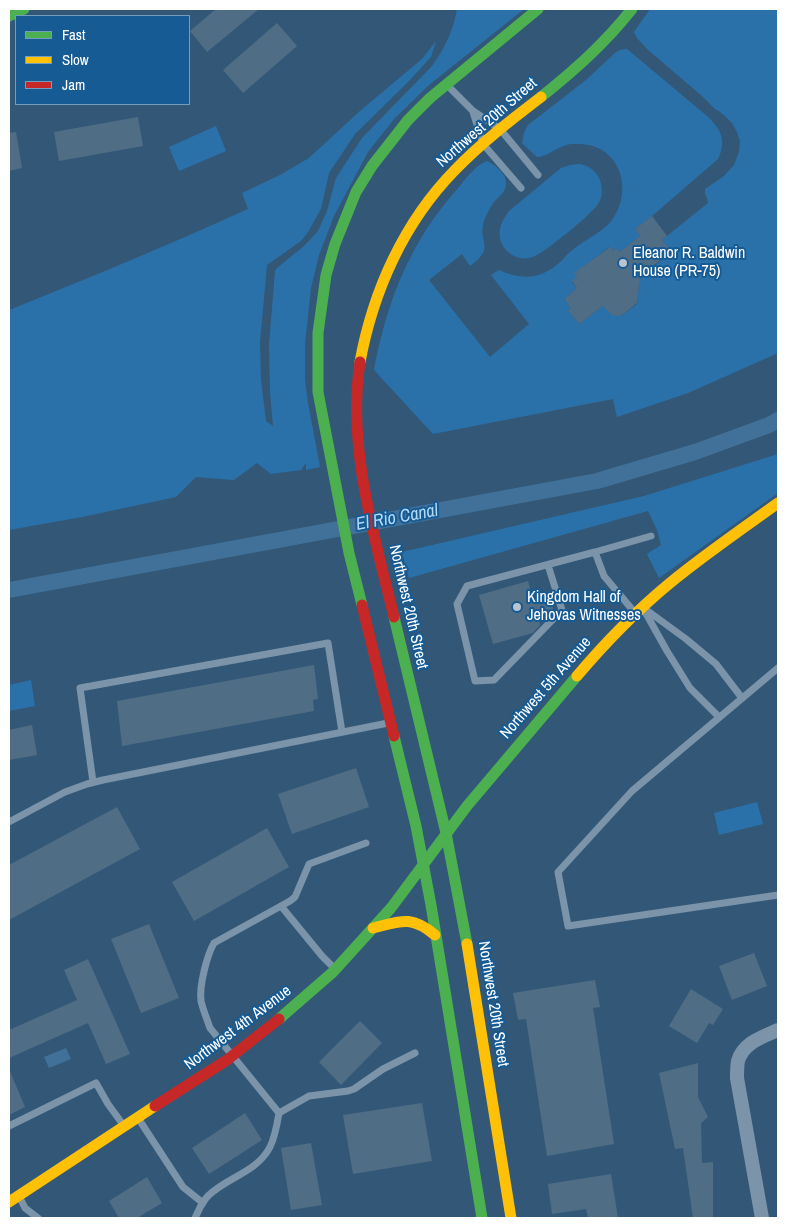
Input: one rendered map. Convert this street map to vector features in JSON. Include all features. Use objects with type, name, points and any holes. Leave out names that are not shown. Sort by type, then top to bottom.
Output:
[{"type":"street","points":[[9,16],[24,9]]},
{"type":"street","name":"Northwest 20th Street","points":[[511,1218],[461,906],[446,834],[374,596],[349,553],[318,392],[318,333],[326,275],[335,244],[356,192],[372,166],[408,120],[430,98],[538,9]]},
{"type":"street","name":"Northwest 20th Street","points":[[482,1218],[416,826],[390,722],[374,596],[377,547],[357,434],[359,374],[370,317],[392,259],[427,203],[465,159],[581,64],[612,34],[632,9]]},
{"type":"street","name":"Northwest 5th Avenue","points":[[446,834],[467,806],[591,659],[639,611],[669,584],[778,502]]},
{"type":"street","name":"Northwest 4th Avenue","points":[[13,1199],[233,1055],[294,1008],[336,969],[374,928],[446,834]]},
{"type":"street","points":[[374,928],[404,921],[413,921],[435,935]]},
{"type":"street","points":[[762,1218],[737,1078],[738,1062],[744,1048],[761,1037],[778,1030]]},
{"type":"lane","points":[[447,85],[473,112],[500,130],[538,175]]},
{"type":"lane","points":[[473,112],[483,144],[521,188]]},
{"type":"lane","points":[[548,565],[562,610],[494,680],[475,681],[457,604],[467,586],[650,536]]},
{"type":"lane","points":[[595,552],[604,576],[639,611],[690,688],[719,717]]},
{"type":"lane","points":[[639,611],[686,639],[716,664],[742,698]]},
{"type":"lane","points":[[93,782],[80,688],[328,643],[342,732]]},
{"type":"lane","points":[[778,668],[632,791],[558,872],[568,926],[778,896]]},
{"type":"lane","points":[[9,822],[65,792],[93,782],[390,722]]},
{"type":"lane","points":[[279,1113],[210,1028],[201,999],[202,983],[209,952],[214,943],[295,897],[309,864],[366,842]]},
{"type":"lane","points":[[281,906],[322,956],[336,969]]},
{"type":"lane","points":[[195,1218],[207,1196],[253,1168],[262,1158],[269,1149],[274,1137],[279,1113],[309,1096],[354,1089],[383,1070],[415,1053]]},
{"type":"lane","points":[[9,1126],[96,1083],[124,1126]]},
{"type":"lane","points":[[138,1117],[183,1187],[203,1203]]},
{"type":"lane","points":[[13,1199],[38,1218]]},
{"type":"shaded area","points":[[457,9],[524,9],[429,85],[394,119],[368,152],[334,216],[319,255],[311,288],[305,344],[305,380],[320,467],[306,470],[306,463],[301,470],[271,474],[257,463],[234,480],[196,477],[176,497],[9,530],[9,310],[129,261],[248,209],[242,193],[280,175],[309,158],[361,110],[422,59],[436,41],[431,57],[355,134],[329,173],[321,209],[308,232],[301,241],[267,265],[260,342],[261,380],[266,421],[273,426],[269,345],[275,271],[318,231],[327,211],[336,178],[362,138],[432,66],[448,39]]},
{"type":"shaded area","points":[[650,9],[778,9],[778,353],[688,393],[617,417],[613,399],[433,434],[374,370],[379,344],[394,295],[414,250],[442,207],[475,169],[487,161],[500,170],[506,180],[505,190],[493,203],[484,221],[482,229],[483,254],[470,266],[462,254],[429,280],[490,357],[529,324],[491,275],[499,270],[523,277],[545,273],[575,248],[608,225],[619,208],[622,196],[622,183],[619,171],[614,161],[605,152],[594,146],[568,144],[546,155],[537,157],[522,143],[528,125],[586,80],[615,53],[627,49],[707,116],[719,131],[722,147],[718,159],[635,229],[640,236],[620,252],[617,248],[613,251],[609,247],[575,273],[577,277],[572,282],[577,288],[564,299],[571,308],[568,311],[579,324],[603,306],[621,316],[637,304],[639,285],[636,280],[671,253],[662,240],[708,203],[705,189],[724,176],[734,165],[739,152],[740,141],[732,123],[647,49],[637,38],[634,32]]},
{"type":"shaded area","points":[[216,126],[226,151],[179,171],[169,147]]},
{"type":"shaded area","points":[[578,164],[591,168],[599,178],[602,191],[601,198],[594,209],[557,241],[533,257],[516,257],[506,250],[501,241],[500,232],[502,223],[509,211],[561,168]]},
{"type":"shaded area","points":[[778,454],[778,493],[659,578],[647,554],[661,545],[657,530],[648,511],[409,578],[402,552],[644,496]]},
{"type":"shaded area","points":[[31,680],[35,706],[9,711],[9,685]]},
{"type":"shaded area","points":[[757,802],[763,824],[719,835],[714,813]]},
{"type":"shaded area","points":[[66,1048],[71,1059],[49,1068],[44,1057]]},
{"type":"building","points":[[216,9],[259,9],[207,52],[190,31]]},
{"type":"building","points":[[277,23],[297,46],[243,93],[223,70]]},
{"type":"building","points":[[138,117],[143,146],[59,161],[54,132]]},
{"type":"building","points":[[16,132],[22,168],[9,171],[9,133]]},
{"type":"building","name":"Eleanor R. Baldwin House (PR-75)","points":[[652,216],[667,236],[662,240],[671,252],[640,276],[637,303],[621,316],[612,315],[603,306],[579,324],[568,311],[571,308],[564,299],[577,288],[572,281],[577,277],[574,273],[610,247],[613,251],[617,248],[620,252],[640,236],[635,229]]},
{"type":"building","name":"Kingdom Hall of Jehovas Witnesses","points":[[528,581],[533,599],[549,595],[554,611],[548,617],[539,619],[540,625],[533,633],[493,644],[479,595]]},
{"type":"building","points":[[314,665],[318,699],[313,700],[314,711],[122,746],[117,701]]},
{"type":"building","points":[[32,725],[37,755],[9,760],[9,730]]},
{"type":"building","points":[[356,768],[369,807],[292,834],[278,794]]},
{"type":"building","points":[[117,807],[140,849],[9,920],[9,865]]},
{"type":"building","points":[[267,828],[289,867],[194,921],[172,882]]},
{"type":"building","points":[[149,924],[179,998],[141,1013],[111,939]]},
{"type":"building","points":[[754,953],[767,986],[732,1000],[719,966]]},
{"type":"building","points":[[88,959],[130,1054],[106,1064],[88,1023],[9,1058],[9,1030],[77,1000],[64,970]]},
{"type":"building","points":[[595,980],[600,1007],[593,1008],[614,1144],[547,1156],[526,1019],[518,1020],[513,993]]},
{"type":"building","points":[[691,989],[723,1009],[713,1025],[709,1023],[697,1043],[669,1026]]},
{"type":"building","points":[[360,1021],[382,1043],[341,1085],[319,1062]]},
{"type":"building","points":[[698,1063],[698,1097],[708,1117],[701,1123],[702,1163],[713,1162],[713,1218],[693,1218],[683,1148],[675,1149],[659,1073]]},
{"type":"building","points":[[9,1069],[25,1107],[9,1115]]},
{"type":"building","points":[[422,1103],[432,1161],[353,1174],[343,1115]]},
{"type":"building","points":[[245,1113],[262,1140],[209,1174],[192,1148]]},
{"type":"building","points":[[311,1143],[322,1205],[291,1210],[281,1148]]},
{"type":"building","points":[[611,1174],[618,1218],[588,1218],[586,1209],[552,1214],[548,1184]]},
{"type":"building","points":[[147,1177],[162,1203],[137,1218],[119,1218],[109,1201]]},
{"type":"waterway","name":"El Rio Canal","points":[[9,590],[597,481],[695,452],[778,420]]},
{"type":"traffic: fast","points":[[9,16],[24,9]]},
{"type":"traffic: fast","points":[[362,605],[349,553],[318,392],[318,333],[326,275],[335,244],[356,192],[372,166],[408,120],[430,98],[538,9]]},
{"type":"traffic: fast","points":[[541,97],[590,55],[632,9]]},
{"type":"traffic: fast","points":[[394,617],[446,833],[467,944]]},
{"type":"traffic: fast","points":[[279,1019],[333,972],[391,908],[467,806],[577,676]]},
{"type":"traffic: fast","points":[[394,736],[416,826],[431,905],[482,1218]]},
{"type":"traffic: slow","points":[[360,362],[373,309],[382,284],[393,259],[420,212],[437,190],[465,160],[541,97]]},
{"type":"traffic: slow","points":[[577,676],[621,628],[657,594],[696,562],[778,503]]},
{"type":"traffic: slow","points":[[373,928],[406,921],[419,924],[435,935]]},
{"type":"traffic: slow","points":[[467,944],[511,1218]]},
{"type":"traffic: slow","points":[[9,1202],[155,1106]]},
{"type":"traffic: jam","points":[[360,362],[357,394],[360,458],[371,522],[394,617]]},
{"type":"traffic: jam","points":[[362,605],[394,736]]},
{"type":"traffic: jam","points":[[155,1106],[227,1060],[279,1019]]},
{"type":"place","name":"Eleanor R. Baldwin House (PR-75)","points":[[623,263]]},
{"type":"place","name":"Kingdom Hall of Jehovas Witnesses","points":[[517,607]]}]
